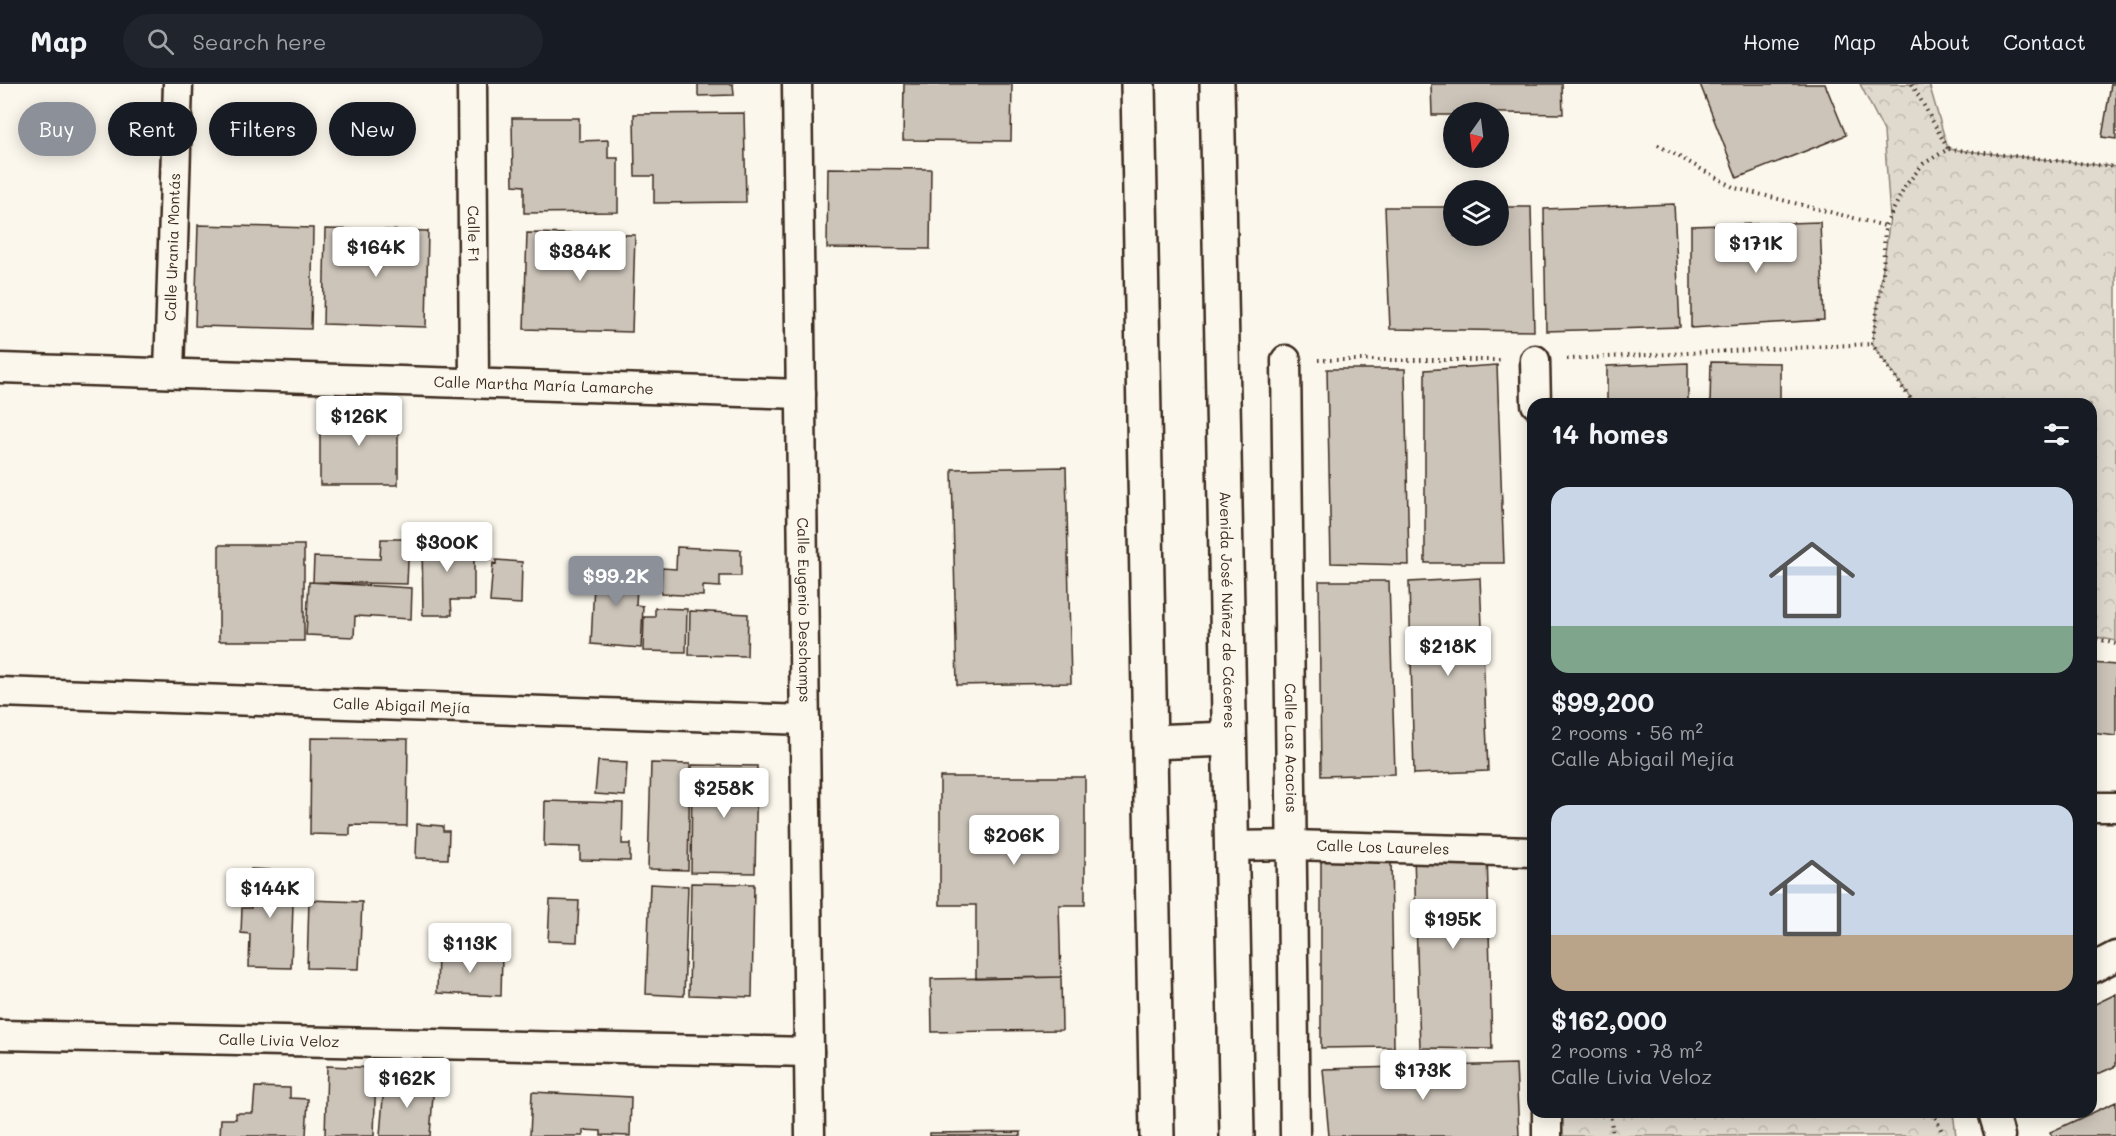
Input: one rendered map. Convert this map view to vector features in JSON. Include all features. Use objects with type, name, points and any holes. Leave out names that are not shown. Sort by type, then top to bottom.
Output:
[{"type":"main road","points":[[1138,84],[1157,1136]]},
{"type":"main road","name":"Avenida José Núñez de Cáceres","points":[[1217,84],[1237,1136]]},
{"type":"main road","points":[[1150,742],[1229,739]]},
{"type":"street","name":"Calle Urania Montás","points":[[169,373],[178,84]]},
{"type":"street","name":"Calle F1","points":[[472,84],[474,383]]},
{"type":"street","name":"Calle Eugenio Deschamps","points":[[797,84],[810,1136]]},
{"type":"street","name":"Calle Las Acacias","points":[[1286,360],[1295,1136]]},
{"type":"street","points":[[1535,360],[1536,398]]},
{"type":"street","name":"Calle Martha María Lamarche","points":[[0,368],[801,394]]},
{"type":"street","name":"Calle Abigail Mejía","points":[[0,692],[805,720]]},
{"type":"street","points":[[2097,807],[2116,807]]},
{"type":"street","name":"Calle Los Laureles","points":[[1231,846],[1292,845],[1527,852]]},
{"type":"street","points":[[2097,966],[2116,956]]},
{"type":"street","name":"Calle Livia Veloz","points":[[0,1035],[809,1052]]},
{"type":"street","points":[[1547,1118],[1547,1136]]},
{"type":"street","points":[[1995,1118],[2000,1136]]},
{"type":"path","points":[[1912,84],[1948,149]]},
{"type":"path","points":[[1658,145],[1735,188],[1885,226]]},
{"type":"path","points":[[1910,398],[1872,344],[1883,273],[1885,226],[1906,185],[1923,164],[1948,149],[2116,167]]},
{"type":"path","points":[[2097,639],[2116,644]]},
{"type":"path","points":[[1611,1118],[1613,1136]]},
{"type":"path","points":[[1936,1118],[1944,1136]]},
{"type":"green space","points":[[1860,84],[1929,84],[1948,149],[2116,167],[2116,641],[2097,637],[2097,398],[1910,398],[1872,344],[1890,218],[1884,131]]},
{"type":"green space","points":[[1549,1118],[1954,1118],[1956,1136],[1549,1136]]},
{"type":"building","points":[[698,84],[733,84],[734,95],[698,96]]},
{"type":"building","points":[[904,84],[1012,84],[1011,141],[903,140]]},
{"type":"building","points":[[1431,84],[1562,84],[1563,114],[1509,113],[1509,102],[1443,102],[1443,115],[1432,115]]},
{"type":"building","points":[[1700,84],[1825,84],[1846,135],[1737,178]]},
{"type":"building","points":[[2111,84],[2116,84],[2116,139],[2102,137]]},
{"type":"building","points":[[744,113],[746,202],[654,203],[654,176],[635,176],[634,114]]},
{"type":"building","points":[[512,118],[579,118],[579,141],[608,140],[608,158],[618,158],[618,212],[524,213],[524,186],[513,185]]},
{"type":"building","points":[[828,168],[931,169],[930,249],[827,248]]},
{"type":"building","points":[[1674,204],[1680,327],[1546,331],[1544,209]]},
{"type":"building","points":[[1385,207],[1443,207],[1443,246],[1509,246],[1509,207],[1531,207],[1534,331],[1390,329]]},
{"type":"building","points":[[1820,222],[1824,320],[1691,328],[1691,226]]},
{"type":"building","points":[[198,225],[313,228],[311,329],[195,326]]},
{"type":"building","points":[[325,229],[428,231],[426,327],[323,324]]},
{"type":"building","points":[[527,233],[635,235],[632,332],[524,329]]},
{"type":"building","points":[[1711,362],[1780,363],[1780,398],[1710,398]]},
{"type":"building","points":[[1688,363],[1688,398],[1607,398],[1607,366]]},
{"type":"building","points":[[1497,365],[1504,563],[1425,563],[1425,370]]},
{"type":"building","points":[[1327,369],[1405,369],[1409,565],[1331,563]]},
{"type":"building","points":[[320,409],[398,409],[398,485],[320,485]]},
{"type":"building","points":[[1066,467],[1071,683],[957,685],[952,469]]},
{"type":"building","points":[[422,538],[474,538],[474,600],[451,600],[452,615],[423,615]]},
{"type":"building","points":[[381,539],[409,539],[407,584],[313,582],[314,557],[380,559]]},
{"type":"building","points":[[219,545],[304,545],[304,641],[219,641]]},
{"type":"building","points":[[677,547],[741,550],[741,576],[720,576],[720,587],[703,586],[703,596],[661,594],[662,568],[676,569]]},
{"type":"building","points":[[496,560],[522,562],[521,604],[490,602],[493,563],[496,564]]},
{"type":"building","points":[[595,563],[638,566],[636,605],[643,606],[641,648],[591,644]]},
{"type":"building","points":[[1480,578],[1488,771],[1414,774],[1409,582]]},
{"type":"building","points":[[1319,581],[1389,581],[1395,774],[1321,776]]},
{"type":"building","points":[[309,582],[412,588],[411,619],[355,616],[354,637],[306,635]]},
{"type":"building","points":[[655,608],[687,609],[686,652],[643,651],[644,617],[655,617]]},
{"type":"building","points":[[690,611],[748,614],[747,656],[689,655]]},
{"type":"building","points":[[2097,663],[2116,665],[2116,736],[2097,734]]},
{"type":"building","points":[[311,738],[408,739],[407,826],[350,825],[350,835],[310,834]]},
{"type":"building","points":[[598,761],[627,763],[625,796],[595,794]]},
{"type":"building","points":[[651,763],[690,764],[688,870],[648,869]]},
{"type":"building","points":[[692,765],[757,766],[755,873],[691,872]]},
{"type":"building","points":[[940,777],[1085,777],[1085,905],[1059,905],[1061,977],[976,979],[976,905],[940,905]]},
{"type":"building","points":[[545,801],[623,803],[622,844],[630,844],[630,861],[580,860],[580,847],[544,846]]},
{"type":"building","points":[[417,824],[443,826],[443,831],[449,831],[448,859],[416,858]]},
{"type":"building","points":[[1487,851],[1492,1049],[1420,1048],[1414,855]]},
{"type":"building","points":[[1391,857],[1394,1047],[1321,1048],[1321,859]]},
{"type":"building","points":[[251,869],[294,871],[291,968],[249,967],[250,934],[241,933],[242,908],[251,908]]},
{"type":"building","points":[[691,883],[754,884],[752,997],[689,995]]},
{"type":"building","points":[[650,884],[688,886],[684,996],[646,994]]},
{"type":"building","points":[[309,900],[362,902],[359,969],[307,968]]},
{"type":"building","points":[[550,900],[579,901],[577,942],[548,941]]},
{"type":"building","points":[[438,951],[502,954],[501,996],[437,993]]},
{"type":"building","points":[[1061,977],[1062,1030],[932,1032],[931,979]]},
{"type":"building","points":[[2116,994],[2116,1066],[2097,1074],[2097,1003]]},
{"type":"building","points":[[1516,1064],[1519,1136],[1329,1136],[1323,1069]]},
{"type":"building","points":[[327,1066],[376,1068],[374,1136],[325,1136]]},
{"type":"building","points":[[402,1080],[434,1082],[430,1136],[380,1136],[384,1085],[402,1086]]},
{"type":"building","points":[[255,1087],[290,1088],[290,1098],[308,1099],[306,1136],[220,1136],[221,1119],[236,1119],[236,1113],[253,1113]]},
{"type":"building","points":[[532,1092],[631,1097],[630,1136],[601,1135],[601,1131],[583,1130],[583,1136],[530,1136]]},
{"type":"building","points":[[2116,1102],[2116,1136],[2052,1136],[2050,1132],[2081,1118],[2097,1118],[2097,1111]]},
{"type":"building","points":[[1021,1132],[1021,1136],[930,1136],[930,1133]]}]
